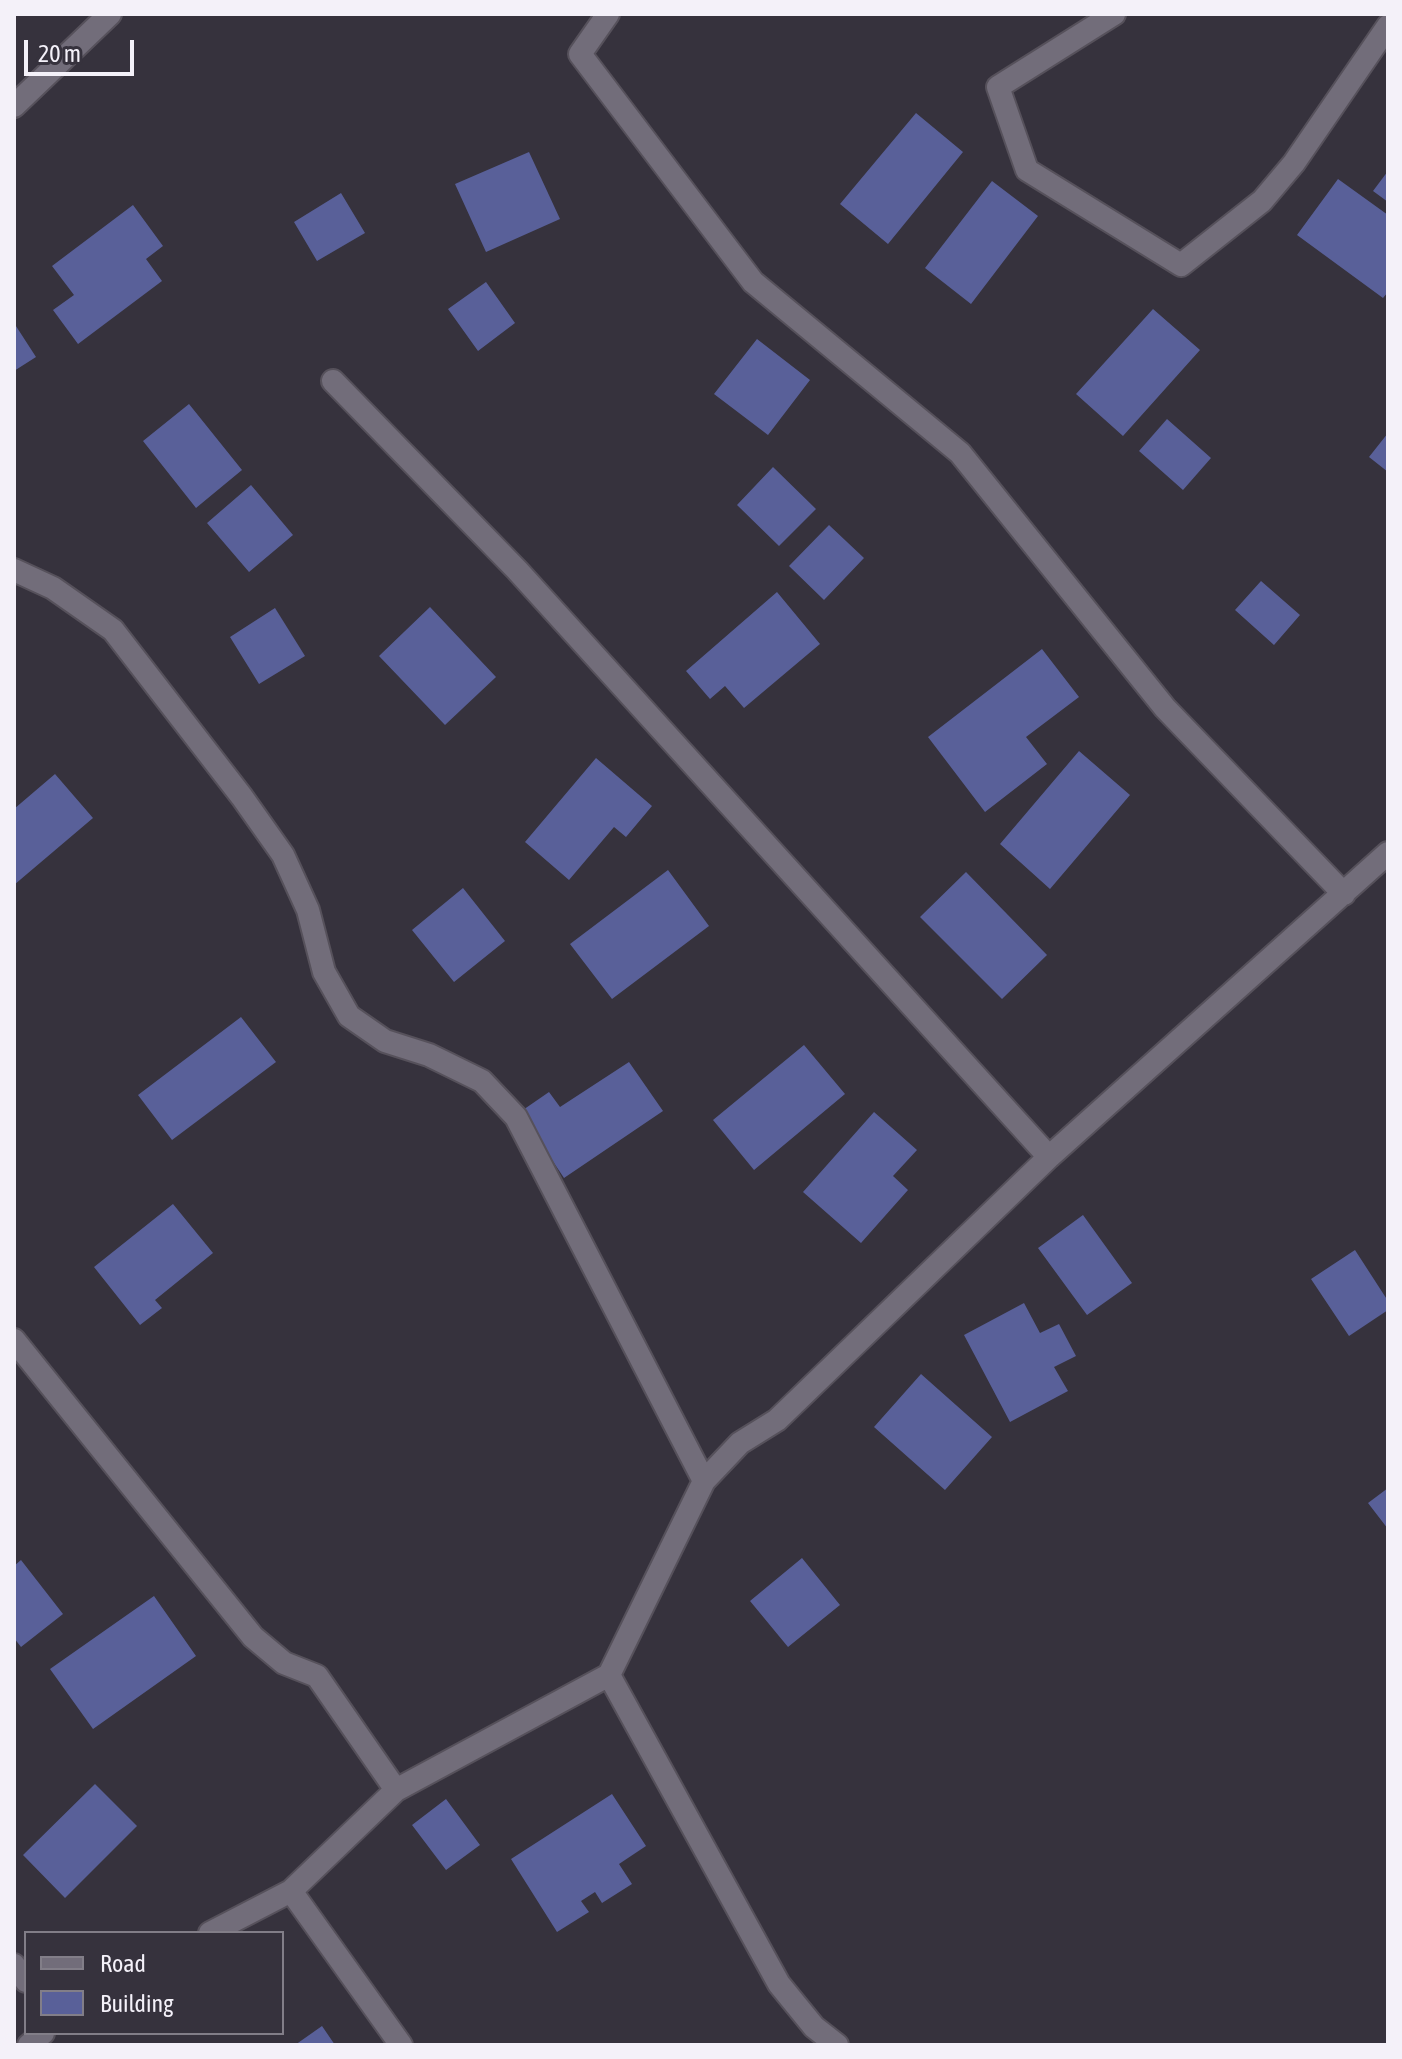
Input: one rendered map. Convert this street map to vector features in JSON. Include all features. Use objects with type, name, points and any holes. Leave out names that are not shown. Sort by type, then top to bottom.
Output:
[{"type":"street","points":[[14,106],[110,14]]},
{"type":"street","points":[[608,14],[580,54],[753,282],[960,453],[1165,708],[1344,894]]},
{"type":"street","points":[[1114,14],[998,87],[1027,170],[1181,265],[1262,201],[1294,163],[1388,26]]},
{"type":"street","points":[[333,381],[517,570],[1049,1157]]},
{"type":"street","points":[[14,570],[53,588],[113,630],[242,797],[283,855],[308,910],[324,972],[349,1016],[385,1041],[429,1055],[482,1081],[516,1117],[704,1481]]},
{"type":"street","points":[[214,1931],[291,1891],[396,1790],[609,1675],[704,1481],[740,1443],[777,1420],[1049,1157],[1344,894],[1385,867]]},
{"type":"street","points":[[14,1340],[253,1637],[284,1663],[317,1676],[396,1790]]},
{"type":"street","points":[[609,1675],[779,1984],[814,2027],[837,2045]]},
{"type":"street","points":[[291,1891],[401,2045]]},
{"type":"building","points":[[916,113],[963,152],[888,244],[840,204]]},
{"type":"building","points":[[529,152],[560,219],[486,252],[455,184]]},
{"type":"building","points":[[1388,171],[1388,202],[1373,191]]},
{"type":"building","points":[[1338,179],[1388,215],[1388,292],[1383,298],[1297,235]]},
{"type":"building","points":[[992,181],[1038,216],[971,304],[925,268]]},
{"type":"building","points":[[341,193],[365,233],[317,261],[294,222]]},
{"type":"building","points":[[133,205],[163,246],[146,259],[162,281],[78,344],[53,310],[74,295],[52,266]]},
{"type":"building","points":[[486,282],[515,323],[478,351],[448,309]]},
{"type":"building","points":[[1153,309],[1200,350],[1123,436],[1076,394]]},
{"type":"building","points":[[14,323],[36,357],[14,371]]},
{"type":"building","points":[[757,339],[810,380],[768,435],[714,394]]},
{"type":"building","points":[[189,404],[242,470],[196,508],[143,441]]},
{"type":"building","points":[[1167,419],[1211,458],[1183,490],[1139,451]]},
{"type":"building","points":[[1388,433],[1388,472],[1369,457]]},
{"type":"building","points":[[773,467],[816,509],[779,546],[737,505]]},
{"type":"building","points":[[251,485],[293,535],[249,572],[207,523]]},
{"type":"building","points":[[829,525],[864,558],[824,600],[789,566]]},
{"type":"building","points":[[1261,581],[1300,615],[1274,645],[1235,610]]},
{"type":"building","points":[[777,592],[820,644],[744,708],[725,686],[710,699],[686,671]]},
{"type":"building","points":[[430,607],[496,677],[445,725],[379,656]]},
{"type":"building","points":[[275,608],[305,656],[259,684],[230,637]]},
{"type":"building","points":[[1042,649],[1079,697],[1026,737],[1047,764],[985,812],[928,737]]},
{"type":"building","points":[[1079,751],[1130,795],[1050,889],[1000,844]]},
{"type":"building","points":[[596,758],[652,806],[626,837],[614,827],[569,880],[525,842]]},
{"type":"building","points":[[55,774],[93,818],[14,885],[14,809]]},
{"type":"building","points":[[668,870],[709,926],[612,999],[570,944]]},
{"type":"building","points":[[966,872],[1047,955],[1002,999],[920,917]]},
{"type":"building","points":[[463,888],[505,941],[454,982],[412,930]]},
{"type":"building","points":[[241,1017],[276,1062],[172,1140],[138,1095]]},
{"type":"building","points":[[804,1045],[845,1094],[754,1170],[713,1120]]},
{"type":"building","points":[[629,1062],[663,1111],[564,1178],[520,1112],[549,1092],[560,1107]]},
{"type":"building","points":[[874,1112],[917,1150],[893,1176],[908,1190],[861,1243],[803,1192]]},
{"type":"building","points":[[173,1204],[213,1253],[155,1300],[162,1308],[140,1325],[94,1267]]},
{"type":"building","points":[[1083,1215],[1132,1283],[1087,1315],[1038,1248]]},
{"type":"building","points":[[1355,1250],[1388,1301],[1388,1310],[1349,1336],[1311,1279]]},
{"type":"building","points":[[1024,1303],[1040,1333],[1059,1324],[1076,1356],[1054,1367],[1068,1391],[1010,1422],[964,1335]]},
{"type":"building","points":[[921,1374],[992,1437],[945,1490],[874,1427]]},
{"type":"building","points":[[1388,1488],[1388,1529],[1368,1503]]},
{"type":"building","points":[[802,1558],[840,1605],[788,1647],[750,1601]]},
{"type":"building","points":[[21,1560],[63,1614],[21,1647],[14,1638],[14,1566]]},
{"type":"building","points":[[154,1596],[196,1656],[93,1729],[50,1669]]},
{"type":"building","points":[[95,1784],[137,1826],[65,1898],[23,1855]]},
{"type":"building","points":[[612,1794],[646,1846],[619,1864],[632,1884],[602,1903],[595,1892],[581,1901],[589,1912],[557,1932],[511,1859]]},
{"type":"building","points":[[446,1799],[480,1845],[446,1870],[412,1825]]},
{"type":"building","points":[[322,2026],[335,2045],[295,2045]]}]
